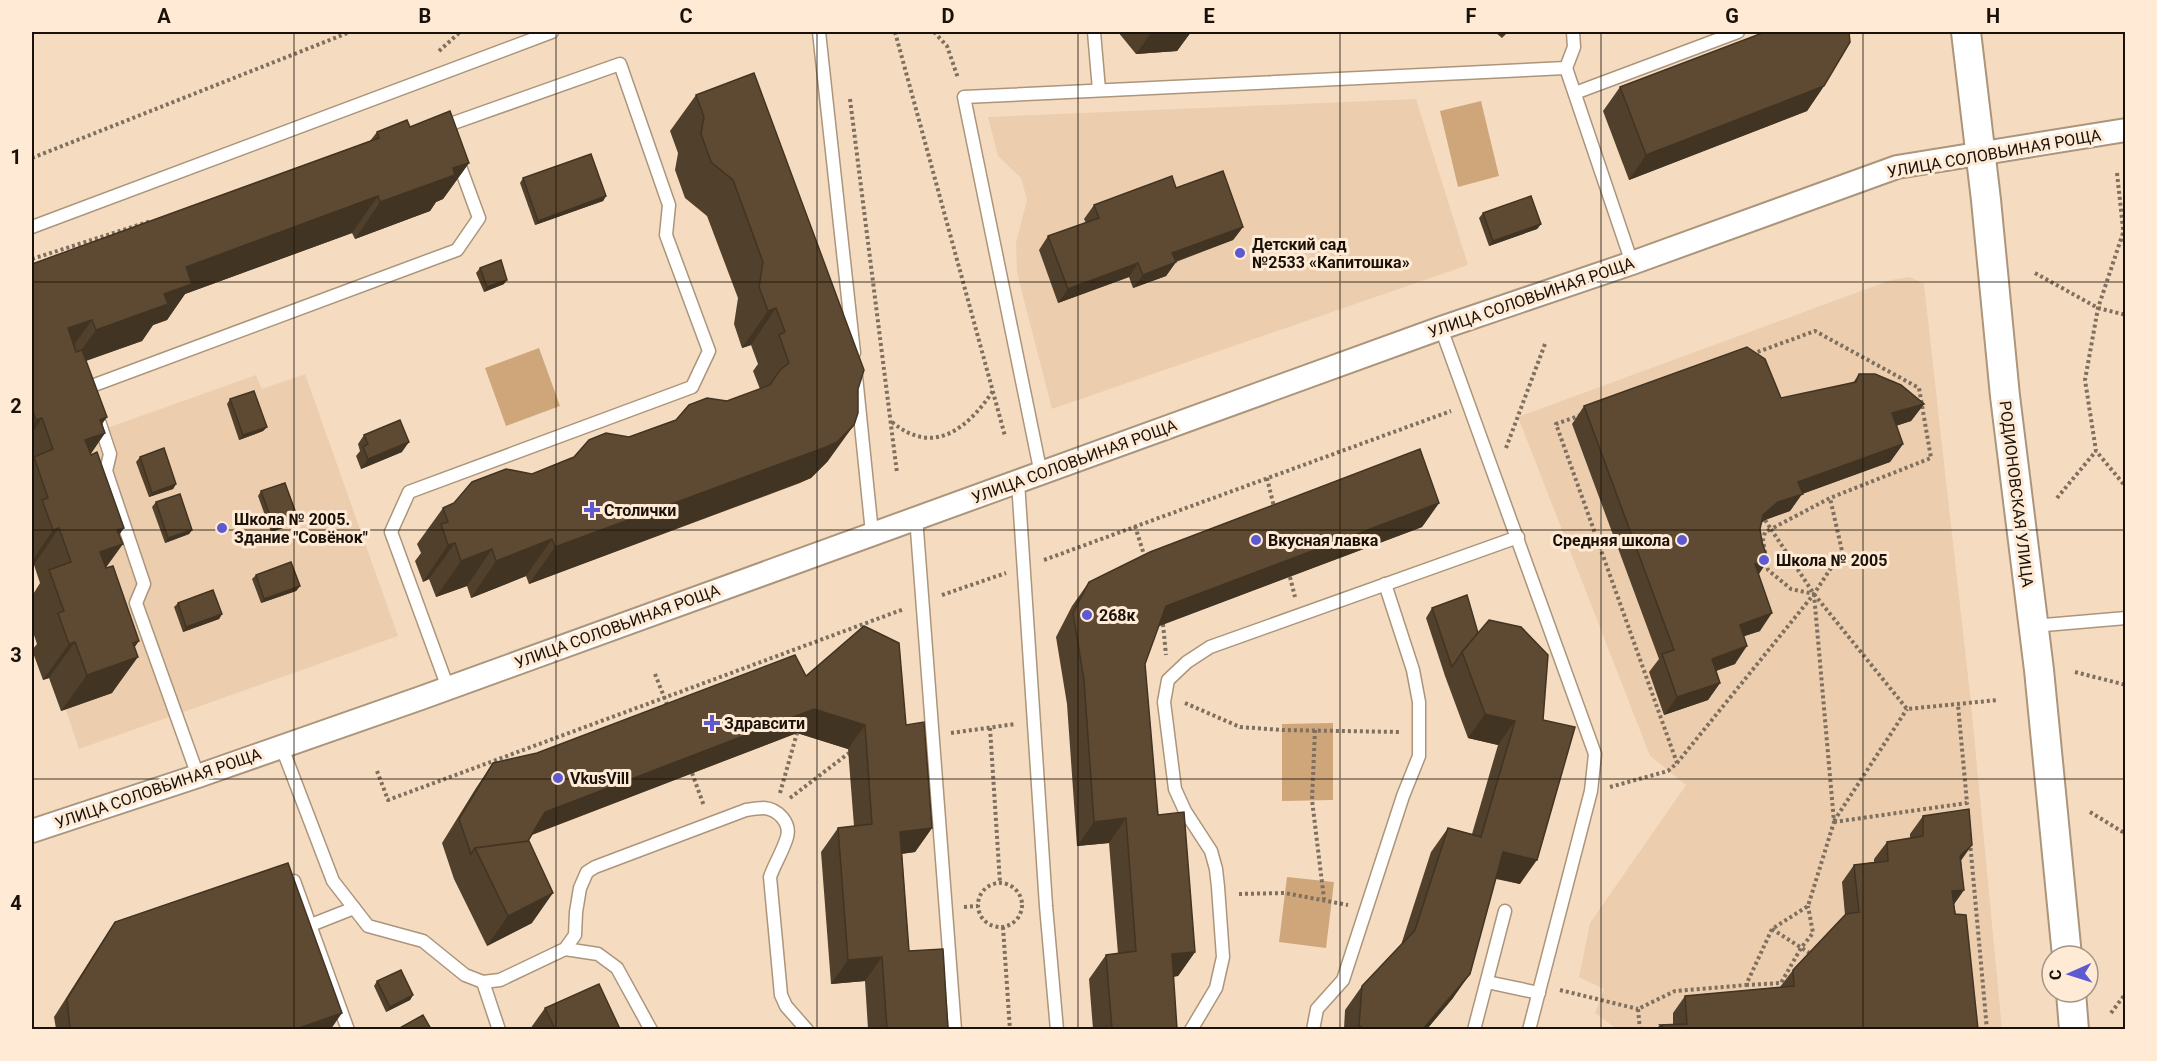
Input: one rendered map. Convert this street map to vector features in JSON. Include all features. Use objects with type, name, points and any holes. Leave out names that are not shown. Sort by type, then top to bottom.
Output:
[{"type":"street","name":"РОДИОНОВСКАЯ УЛИЦА","points":[[1966,32],[1981,153],[2005,396],[2033,626],[2066,944]]},
{"type":"street","name":"УЛИЦА СОЛОВЬИНАЯ РОЩА","points":[[32,831],[198,776],[448,688],[1441,328],[1632,263],[1897,167],[2126,130]]},
{"type":"street","points":[[2072,1004],[2074,1029]]},
{"type":"lane","points":[[32,227],[552,32]]},
{"type":"lane","points":[[819,32],[872,533]]},
{"type":"lane","points":[[1094,32],[1099,90]]},
{"type":"lane","points":[[1573,32],[1574,47],[1566,68],[1632,263]]},
{"type":"lane","points":[[1575,93],[1738,32]]},
{"type":"lane","points":[[198,776],[136,603],[144,584],[106,471],[110,453],[84,386],[457,250],[479,218],[445,126],[620,64],[669,205],[666,235],[709,351],[692,387],[409,492],[391,532],[448,688]]},
{"type":"lane","points":[[1041,474],[964,97],[1566,68]]},
{"type":"lane","points":[[1441,328],[1595,754],[1591,792],[1529,1029]]},
{"type":"lane","points":[[1018,482],[1046,906],[1057,1029]]},
{"type":"lane","points":[[916,517],[955,1029]]},
{"type":"lane","points":[[1191,1029],[1216,988],[1223,957],[1216,869],[1210,851],[1185,812],[1175,789],[1164,702],[1168,680],[1187,662],[1210,647],[1518,537]]},
{"type":"lane","points":[[1313,1029],[1317,1009],[1343,980],[1403,796],[1419,756],[1419,702],[1413,670],[1385,584]]},
{"type":"lane","points":[[2033,626],[2126,618]]},
{"type":"lane","points":[[281,745],[333,881],[368,926],[423,941],[465,975],[483,982],[500,980],[565,949],[575,934],[580,888],[587,872],[595,867],[746,810],[764,808],[775,810],[783,818],[788,836],[770,877],[781,995],[786,1006],[807,1029]]},
{"type":"lane","points":[[289,870],[348,1029]]},
{"type":"lane","points":[[311,925],[354,908]]},
{"type":"lane","points":[[1474,1029],[1505,911]]},
{"type":"lane","points":[[565,949],[598,954],[617,968],[651,1029]]},
{"type":"lane","points":[[483,982],[499,1029]]},
{"type":"lane","points":[[1487,982],[1540,989]]},
{"type":"path","points":[[32,158],[350,32]]},
{"type":"path","points":[[895,32],[1005,436]]},
{"type":"path","points":[[934,32],[947,46],[964,97]]},
{"type":"path","points":[[849,91],[897,473]]},
{"type":"path","points":[[2117,173],[2126,256]]},
{"type":"path","points":[[32,259],[154,219]]},
{"type":"path","points":[[2123,233],[2098,308],[2085,380],[2096,451],[2126,487]]},
{"type":"path","points":[[2035,273],[2098,308],[2126,315]]},
{"type":"path","points":[[1747,355],[1815,331],[1919,387],[1931,458],[1830,498],[1765,532],[1763,540],[1768,570],[1791,589],[1814,594]]},
{"type":"path","points":[[1496,477],[1545,344]]},
{"type":"path","points":[[892,422],[901,430],[918,436],[939,436],[958,430],[978,413],[993,391]]},
{"type":"path","points":[[1590,412],[1556,424],[1677,763]]},
{"type":"path","points":[[2057,498],[2096,451]]},
{"type":"path","points":[[1267,478],[1275,509]]},
{"type":"path","points":[[1591,792],[1668,771],[1677,763],[1814,594],[1842,551],[1830,498]]},
{"type":"path","points":[[1766,520],[1814,594],[1907,709]]},
{"type":"path","points":[[1136,526],[1145,559]]},
{"type":"path","points":[[1814,594],[1834,822]]},
{"type":"path","points":[[782,654],[785,665]]},
{"type":"path","points":[[2075,672],[2126,685]]},
{"type":"path","points":[[655,674],[668,709]]},
{"type":"path","points":[[1166,694],[1240,727],[1418,733]]},
{"type":"path","points":[[1907,709],[1998,700]]},
{"type":"path","points":[[1958,705],[1968,815]]},
{"type":"path","points":[[1540,989],[1638,1009],[1675,991],[1781,983],[1801,948],[1813,933],[1808,906],[1834,822],[1907,709]]},
{"type":"path","points":[[932,736],[1035,721]]},
{"type":"path","points":[[990,728],[1000,883]]},
{"type":"path","points":[[1315,730],[1312,800],[1324,899]]},
{"type":"path","points":[[775,810],[797,733]]},
{"type":"path","points":[[775,810],[849,753]]},
{"type":"path","points":[[692,773],[711,824]]},
{"type":"path","points":[[1834,822],[1967,803]]},
{"type":"path","points":[[2090,812],[2126,834]]},
{"type":"path","points":[[1970,839],[1987,1029]]},
{"type":"path","points":[[1000,883],[1013,887],[1018,892],[1022,907],[1016,920],[1002,927],[988,923],[978,906],[982,892],[993,884],[1000,883]]},
{"type":"path","points":[[1218,895],[1285,893],[1332,900]]},
{"type":"path","points":[[1746,986],[1772,929],[1808,906]]},
{"type":"path","points":[[1002,927],[1010,1029]]},
{"type":"path","points":[[1772,929],[1812,954]]},
{"type":"path","points":[[2111,1013],[2126,993]]},
{"type":"path","points":[[1638,1009],[1640,1029]]},
{"type":"shaded area","name":"Детский сад №2533 «Капитошка»","points":[[1416,99],[1468,265],[1052,409],[1017,273],[1016,242],[1027,200],[1021,178],[998,156],[988,117]]},
{"type":"shaded area","points":[[1481,101],[1499,176],[1458,187],[1440,111]]},
{"type":"shaded area","name":"Школа № 2005","points":[[1910,277],[1924,284],[1971,703],[2002,1029],[1614,1030],[1614,1027],[1595,1013],[1604,989],[1579,977],[1590,923],[1686,785],[1650,756],[1518,417],[1891,280]]},
{"type":"shaded area","points":[[539,348],[560,406],[506,426],[485,368]]},
{"type":"shaded area","name":"Школа № 2005. Здание \"Совёнок\"","points":[[305,374],[398,636],[79,749],[66,710],[76,439],[256,375],[262,389]]},
{"type":"shaded area","points":[[1333,723],[1333,800],[1282,801],[1282,724]]},
{"type":"shaded area","points":[[1287,877],[1334,882],[1326,948],[1279,942]]},
{"type":"building","points":[[1765,32],[1849,32],[1850,42],[1824,86],[1646,155],[1620,87]]},
{"type":"building","points":[[754,73],[864,370],[858,389],[858,413],[854,425],[837,442],[826,447],[555,547],[552,539],[496,561],[492,549],[461,561],[455,543],[448,545],[441,524],[448,522],[443,508],[454,503],[472,482],[506,469],[532,474],[574,457],[589,440],[606,433],[629,437],[676,420],[689,405],[707,398],[727,401],[770,385],[780,370],[789,363],[779,335],[785,332],[776,308],[768,311],[759,287],[763,262],[733,180],[711,162],[701,134],[704,117],[696,95]]},
{"type":"building","points":[[450,111],[469,163],[453,168],[455,175],[380,202],[378,196],[186,267],[192,284],[164,294],[168,304],[96,330],[92,320],[68,328],[76,352],[82,350],[107,417],[100,420],[105,433],[85,440],[91,455],[97,452],[124,528],[117,530],[123,544],[100,552],[106,568],[113,566],[139,641],[133,643],[138,657],[87,675],[75,642],[69,644],[58,613],[64,611],[49,570],[71,562],[59,528],[53,530],[42,500],[48,498],[34,457],[53,449],[42,418],[36,420],[32,408],[32,264],[379,138],[377,132],[407,120],[410,127]]},
{"type":"building","points":[[591,154],[606,196],[538,221],[523,178]]},
{"type":"building","points":[[1223,171],[1243,227],[1172,253],[1176,262],[1143,275],[1138,263],[1068,289],[1048,236],[1099,218],[1094,205],[1172,176],[1176,188]]},
{"type":"building","points":[[1531,196],[1541,224],[1493,241],[1483,213]]},
{"type":"building","points":[[501,260],[507,280],[487,287],[480,268]]},
{"type":"building","name":"Средняя школа","points":[[1747,347],[1765,359],[1781,398],[1856,382],[1859,374],[1875,374],[1901,385],[1924,404],[1892,413],[1903,444],[1798,482],[1803,494],[1778,502],[1763,515],[1760,529],[1768,560],[1755,564],[1772,613],[1740,625],[1747,646],[1712,659],[1720,683],[1677,697],[1662,654],[1674,650],[1584,406]]},
{"type":"building","points":[[254,391],[267,427],[243,435],[230,399]]},
{"type":"building","points":[[400,420],[409,442],[368,459],[363,447],[368,444],[364,435]]},
{"type":"building","points":[[164,448],[176,484],[152,493],[140,457]]},
{"type":"building","points":[[1420,449],[1439,503],[1166,606],[1145,664],[1158,815],[1184,812],[1195,952],[1172,954],[1177,1029],[1112,1029],[1106,955],[1136,951],[1126,818],[1094,822],[1084,680],[1073,613],[1089,582],[1150,552]]},
{"type":"building","points":[[285,483],[298,519],[274,527],[261,491]]},
{"type":"building","points":[[180,494],[192,530],[168,538],[156,502]]},
{"type":"building","points":[[291,562],[300,586],[264,599],[256,575]]},
{"type":"building","points":[[213,590],[222,614],[186,627],[178,603]]},
{"type":"building","points":[[1467,595],[1478,633],[1452,667],[1432,608]]},
{"type":"building","points":[[1489,620],[1521,627],[1548,655],[1543,720],[1575,727],[1537,860],[1503,852],[1470,974],[1423,1029],[1364,1029],[1359,1026],[1362,986],[1415,930],[1448,828],[1481,837],[1515,721],[1485,714],[1462,652]]},
{"type":"building","points":[[864,626],[899,643],[906,725],[924,722],[932,828],[900,832],[909,951],[943,949],[948,1029],[887,1029],[882,957],[848,960],[838,828],[872,824],[865,725],[814,709],[545,812],[528,841],[475,848],[471,854],[459,819],[493,763],[537,753],[795,655],[806,676]]},
{"type":"building","points":[[1969,809],[1972,845],[1960,856],[1964,890],[1952,891],[1955,914],[1966,915],[1978,1029],[1665,1029],[1660,1025],[1687,1024],[1685,996],[1794,986],[1793,970],[1846,914],[1859,912],[1854,865],[1888,861],[1887,842],[1923,836],[1923,816]]},
{"type":"building","points":[[529,841],[553,893],[508,916],[475,848]]},
{"type":"building","points":[[288,863],[342,1013],[296,1029],[70,1029],[67,999],[115,922]]},
{"type":"building","points":[[401,970],[413,995],[390,1007],[377,981]]},
{"type":"building","points":[[599,984],[620,1029],[555,1029],[545,1008]]},
{"type":"building","points":[[423,1015],[431,1029],[398,1029]]},
{"type":"place","name":"Детский сад №2533 «Капитошка»","points":[[1240,253]]},
{"type":"place","name":"Столички","points":[[592,510]]},
{"type":"place","name":"Школа № 2005. Здание \"Совёнок\"","points":[[222,528]]},
{"type":"place","name":"Вкусная лавка","points":[[1256,540]]},
{"type":"place","name":"Средняя школа","points":[[1682,540]]},
{"type":"place","name":"Школа № 2005","points":[[1764,560]]},
{"type":"place","name":"268к","points":[[1087,615]]},
{"type":"place","name":"Здравсити","points":[[712,723]]},
{"type":"place","name":"VkusVill","points":[[558,778]]}]
